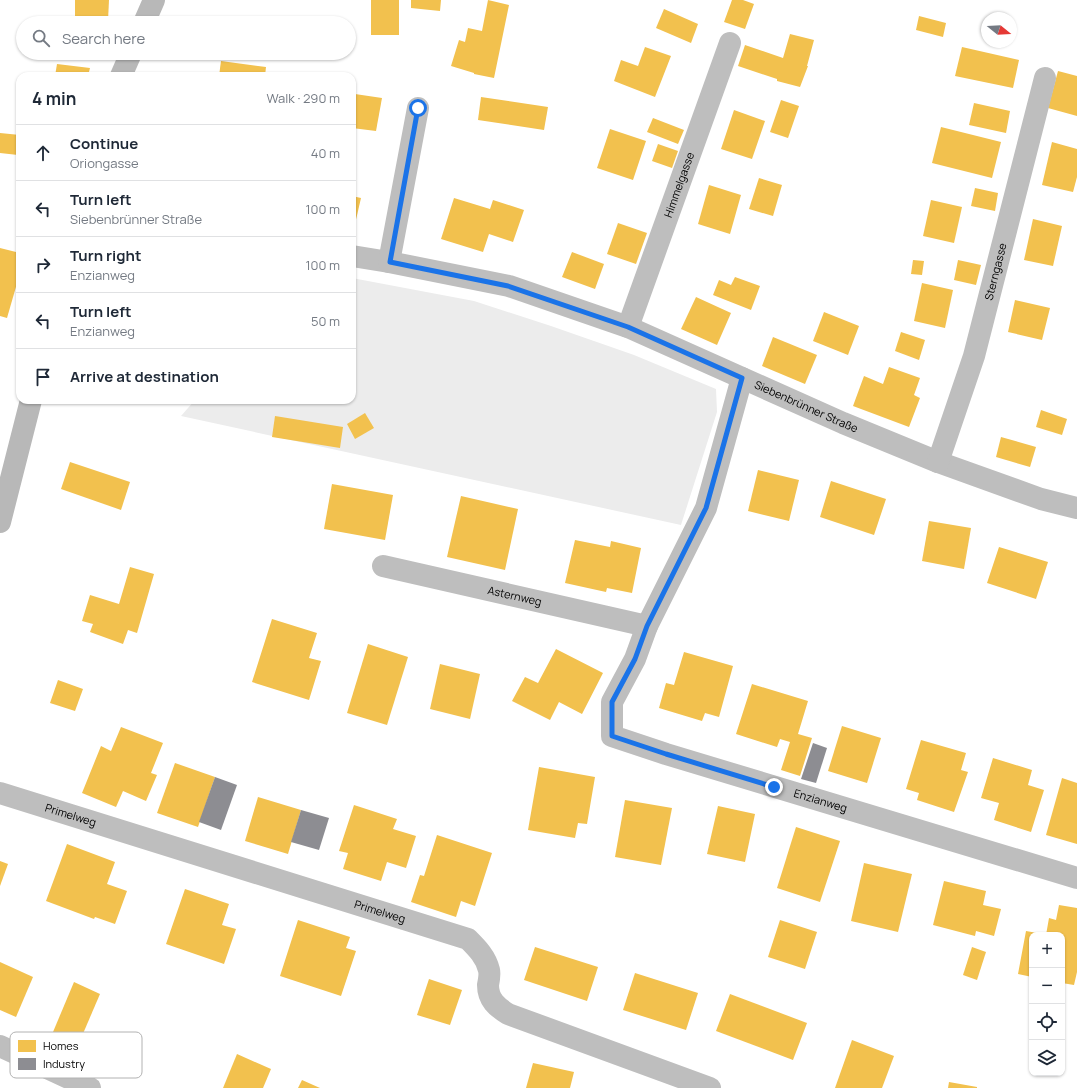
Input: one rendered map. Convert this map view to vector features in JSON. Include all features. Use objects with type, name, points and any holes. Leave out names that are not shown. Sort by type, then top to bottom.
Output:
[{"type":"street","points":[[147,16],[154,0]]},
{"type":"street","name":"Himmelgasse","points":[[628,327],[730,43]]},
{"type":"street","points":[[123,72],[128,60]]},
{"type":"street","name":"Sterngasse","points":[[938,462],[974,356],[1045,78]]},
{"type":"street","points":[[390,262],[418,108]]},
{"type":"street","name":"Siebenbrünner Straße","points":[[356,257],[508,286],[628,327],[843,423],[938,462],[1041,499],[1077,508]]},
{"type":"street","name":"Enzianweg","points":[[742,378],[706,508],[647,626],[635,659],[612,702],[612,736],[673,756],[1077,878]]},
{"type":"street","points":[[0,522],[31,404]]},
{"type":"street","name":"Asternweg","points":[[383,566],[647,626]]},
{"type":"street","name":"Primelweg","points":[[0,793],[468,939],[481,951],[489,970],[488,989],[496,1007],[508,1014],[710,1088]]},
{"type":"street","points":[[0,1046],[10,1051]]},
{"type":"street","points":[[69,1078],[90,1088]]},
{"type":"shaded area","points":[[356,279],[474,301],[634,355],[716,389],[717,412],[681,525],[181,416],[192,404],[356,404]]},
{"type":"building: Homes","points":[[75,0],[109,0],[108,16],[75,16]]},
{"type":"building: Homes","points":[[371,0],[399,0],[399,35],[371,35]]},
{"type":"building: Homes","points":[[411,0],[441,0],[440,11],[411,8]]},
{"type":"building: Homes","points":[[488,0],[509,5],[494,78],[474,74],[451,66],[459,40],[465,42],[468,28],[482,31]]},
{"type":"building: Homes","points":[[732,0],[743,0],[754,4],[745,29],[724,22]]},
{"type":"building: Homes","points":[[664,9],[698,24],[691,43],[656,28]]},
{"type":"building: Homes","points":[[919,16],[946,23],[943,37],[916,30]]},
{"type":"building: Homes","points":[[790,34],[814,40],[808,66],[800,87],[777,81],[777,79],[738,66],[745,45],[783,58]]},
{"type":"building: Homes","points":[[645,47],[671,56],[655,97],[614,81],[621,60],[638,66]]},
{"type":"building: Homes","points":[[962,47],[1019,60],[1013,88],[955,76]]},
{"type":"building: Homes","points":[[221,61],[266,67],[265,72],[220,72]]},
{"type":"building: Homes","points":[[57,64],[90,68],[89,72],[56,72]]},
{"type":"building: Homes","points":[[1058,71],[1077,76],[1077,116],[1048,108]]},
{"type":"building: Homes","points":[[356,94],[382,98],[376,131],[356,128]]},
{"type":"building: Homes","points":[[481,97],[548,107],[544,130],[478,120]]},
{"type":"building: Homes","points":[[781,100],[799,106],[788,138],[770,132]]},
{"type":"building: Homes","points":[[974,103],[1010,111],[1006,133],[969,125]]},
{"type":"building: Homes","points":[[734,110],[765,121],[752,159],[721,149]]},
{"type":"building: Homes","points":[[653,118],[684,130],[678,144],[647,132]]},
{"type":"building: Homes","points":[[941,127],[1001,142],[992,178],[932,163]]},
{"type":"building: Homes","points":[[610,129],[646,141],[633,180],[597,168]]},
{"type":"building: Homes","points":[[0,133],[16,135],[16,155],[0,153]]},
{"type":"building: Homes","points":[[1052,142],[1077,149],[1077,177],[1073,192],[1042,185]]},
{"type":"building: Homes","points":[[658,144],[678,151],[672,168],[652,161]]},
{"type":"building: Homes","points":[[759,178],[782,185],[773,216],[749,209]]},
{"type":"building: Homes","points":[[709,185],[741,195],[730,234],[698,224]]},
{"type":"building: Homes","points":[[975,188],[998,193],[995,211],[971,206]]},
{"type":"building: Homes","points":[[356,197],[361,198],[356,220]]},
{"type":"building: Homes","points":[[454,198],[490,209],[493,200],[524,210],[513,242],[489,234],[483,252],[441,239]]},
{"type":"building: Homes","points":[[931,200],[962,207],[954,243],[923,236]]},
{"type":"building: Homes","points":[[1033,219],[1062,226],[1053,266],[1024,260]]},
{"type":"building: Homes","points":[[618,223],[647,233],[636,264],[607,254]]},
{"type":"building: Homes","points":[[0,248],[16,252],[16,287],[7,318],[0,316]]},
{"type":"building: Homes","points":[[572,252],[604,264],[595,289],[562,277]]},
{"type":"building: Homes","points":[[913,260],[924,261],[922,275],[911,274]]},
{"type":"building: Homes","points":[[958,260],[981,265],[976,285],[954,280]]},
{"type":"building: Homes","points":[[735,277],[760,286],[751,310],[713,295],[719,280],[731,285]]},
{"type":"building: Homes","points":[[922,283],[953,290],[945,328],[914,321]]},
{"type":"building: Homes","points":[[696,297],[731,313],[717,345],[681,329]]},
{"type":"building: Homes","points":[[1015,300],[1050,308],[1042,340],[1008,332]]},
{"type":"building: Homes","points":[[824,312],[859,326],[848,355],[813,341]]},
{"type":"building: Homes","points":[[901,332],[925,340],[919,360],[895,351]]},
{"type":"building: Homes","points":[[773,337],[817,355],[805,384],[762,366]]},
{"type":"building: Homes","points":[[889,367],[920,378],[914,395],[920,398],[909,427],[853,406],[864,376],[883,384]]},
{"type":"building: Homes","points":[[1041,410],[1067,419],[1062,435],[1036,427]]},
{"type":"building: Homes","points":[[365,413],[374,428],[355,439],[347,424]]},
{"type":"building: Homes","points":[[275,416],[343,427],[340,448],[272,437]]},
{"type":"building: Homes","points":[[1001,437],[1036,447],[1030,467],[996,457]]},
{"type":"building: Homes","points":[[70,462],[130,482],[121,510],[61,489]]},
{"type":"building: Homes","points":[[758,470],[799,480],[789,521],[748,511]]},
{"type":"building: Homes","points":[[831,481],[886,499],[874,535],[820,517]]},
{"type":"building: Homes","points":[[332,484],[393,495],[385,540],[324,529]]},
{"type":"building: Homes","points":[[461,496],[518,509],[505,570],[447,557]]},
{"type":"building: Homes","points":[[929,521],[971,528],[964,569],[922,561]]},
{"type":"building: Homes","points":[[575,540],[610,547],[611,541],[641,548],[632,593],[607,588],[606,592],[565,583]]},
{"type":"building: Homes","points":[[999,547],[1048,562],[1036,599],[987,583]]},
{"type":"building: Homes","points":[[130,567],[154,574],[137,633],[128,630],[123,644],[90,632],[93,624],[82,621],[90,595],[119,604]]},
{"type":"building: Homes","points":[[272,619],[317,633],[309,658],[321,661],[309,700],[252,682]]},
{"type":"building: Homes","points":[[368,644],[408,657],[387,725],[347,713]]},
{"type":"building: Homes","points":[[556,649],[603,673],[582,714],[559,702],[550,720],[512,701],[525,677],[538,683]]},
{"type":"building: Homes","points":[[684,652],[733,666],[719,717],[705,713],[702,721],[659,708],[666,683],[674,685]]},
{"type":"building: Homes","points":[[440,664],[480,674],[470,719],[430,709]]},
{"type":"building: Homes","points":[[58,680],[83,689],[75,711],[50,703]]},
{"type":"building: Homes","points":[[752,684],[808,701],[798,734],[812,738],[800,776],[781,770],[790,742],[780,739],[777,747],[736,734]]},
{"type":"building: Homes","points":[[842,726],[881,738],[867,783],[828,771]]},
{"type":"building: Homes","points":[[121,727],[163,743],[151,773],[157,775],[146,801],[123,791],[116,807],[82,793],[101,746],[111,751]]},
{"type":"building: Homes","points":[[921,740],[966,753],[961,770],[968,772],[954,812],[917,800],[919,793],[906,789]]},
{"type":"building: Homes","points":[[993,758],[1032,770],[1028,785],[1044,790],[1031,832],[994,820],[999,803],[981,798]]},
{"type":"building: Homes","points":[[175,763],[215,777],[198,827],[157,813]]},
{"type":"building: Homes","points":[[539,767],[595,777],[587,824],[578,823],[575,838],[528,830]]},
{"type":"building: Homes","points":[[1062,778],[1077,783],[1077,844],[1046,835]]},
{"type":"building: Homes","points":[[258,797],[301,810],[288,854],[245,841]]},
{"type":"building: Homes","points":[[625,800],[672,808],[661,865],[615,857]]},
{"type":"building: Homes","points":[[354,805],[397,819],[393,829],[416,836],[406,868],[387,862],[381,881],[343,869],[348,853],[339,851]]},
{"type":"building: Homes","points":[[718,806],[755,814],[745,862],[707,854]]},
{"type":"building: Homes","points":[[796,827],[840,841],[820,902],[777,888]]},
{"type":"building: Homes","points":[[437,835],[492,853],[475,906],[461,901],[456,917],[411,902],[420,875],[424,876]]},
{"type":"building: Homes","points":[[67,844],[115,862],[107,884],[127,891],[115,924],[95,917],[94,919],[46,901]]},
{"type":"building: Homes","points":[[0,861],[8,864],[0,886]]},
{"type":"building: Homes","points":[[864,863],[912,874],[898,932],[851,921]]},
{"type":"building: Homes","points":[[944,881],[986,891],[983,905],[1001,909],[994,936],[976,931],[975,936],[933,925]]},
{"type":"building: Homes","points":[[185,889],[229,904],[222,925],[236,929],[224,964],[166,944]]},
{"type":"building: Homes","points":[[1059,905],[1077,908],[1077,972],[1074,985],[1065,984],[1065,932],[1047,932],[1049,918],[1056,920]]},
{"type":"building: Homes","points":[[298,920],[350,937],[346,948],[356,951],[341,996],[280,976]]},
{"type":"building: Homes","points":[[780,920],[817,932],[805,969],[768,957]]},
{"type":"building: Homes","points":[[1026,931],[1032,932],[1029,932],[1029,976],[1018,974]]},
{"type":"building: Homes","points":[[535,947],[598,967],[587,1001],[524,980]]},
{"type":"building: Homes","points":[[972,947],[986,952],[977,980],[963,975]]},
{"type":"building: Homes","points":[[0,962],[33,977],[16,1017],[0,1010]]},
{"type":"building: Homes","points":[[635,973],[698,993],[686,1030],[623,1010]]},
{"type":"building: Homes","points":[[429,979],[462,990],[450,1025],[417,1015]]},
{"type":"building: Homes","points":[[74,982],[100,994],[84,1032],[53,1032]]},
{"type":"building: Homes","points":[[730,994],[807,1023],[793,1060],[716,1031]]},
{"type":"building: Homes","points":[[852,1040],[894,1056],[882,1088],[835,1088]]},
{"type":"building: Homes","points":[[237,1054],[271,1069],[263,1088],[223,1088]]},
{"type":"building: Homes","points":[[533,1063],[574,1072],[570,1088],[526,1088]]},
{"type":"building: Homes","points":[[302,1080],[320,1088],[298,1088]]},
{"type":"building: Homes","points":[[949,1082],[977,1087],[977,1088],[948,1088]]},
{"type":"building: Industry","points":[[813,743],[827,748],[816,783],[801,779]]},
{"type":"building: Industry","points":[[215,777],[237,785],[221,830],[199,822]]},
{"type":"building: Industry","points":[[301,810],[329,818],[319,850],[291,842]]},
{"type":"route","points":[[418,108],[390,262],[508,286],[628,327],[742,378],[706,508],[647,626],[635,659],[612,702],[612,736],[774,787]]}]
